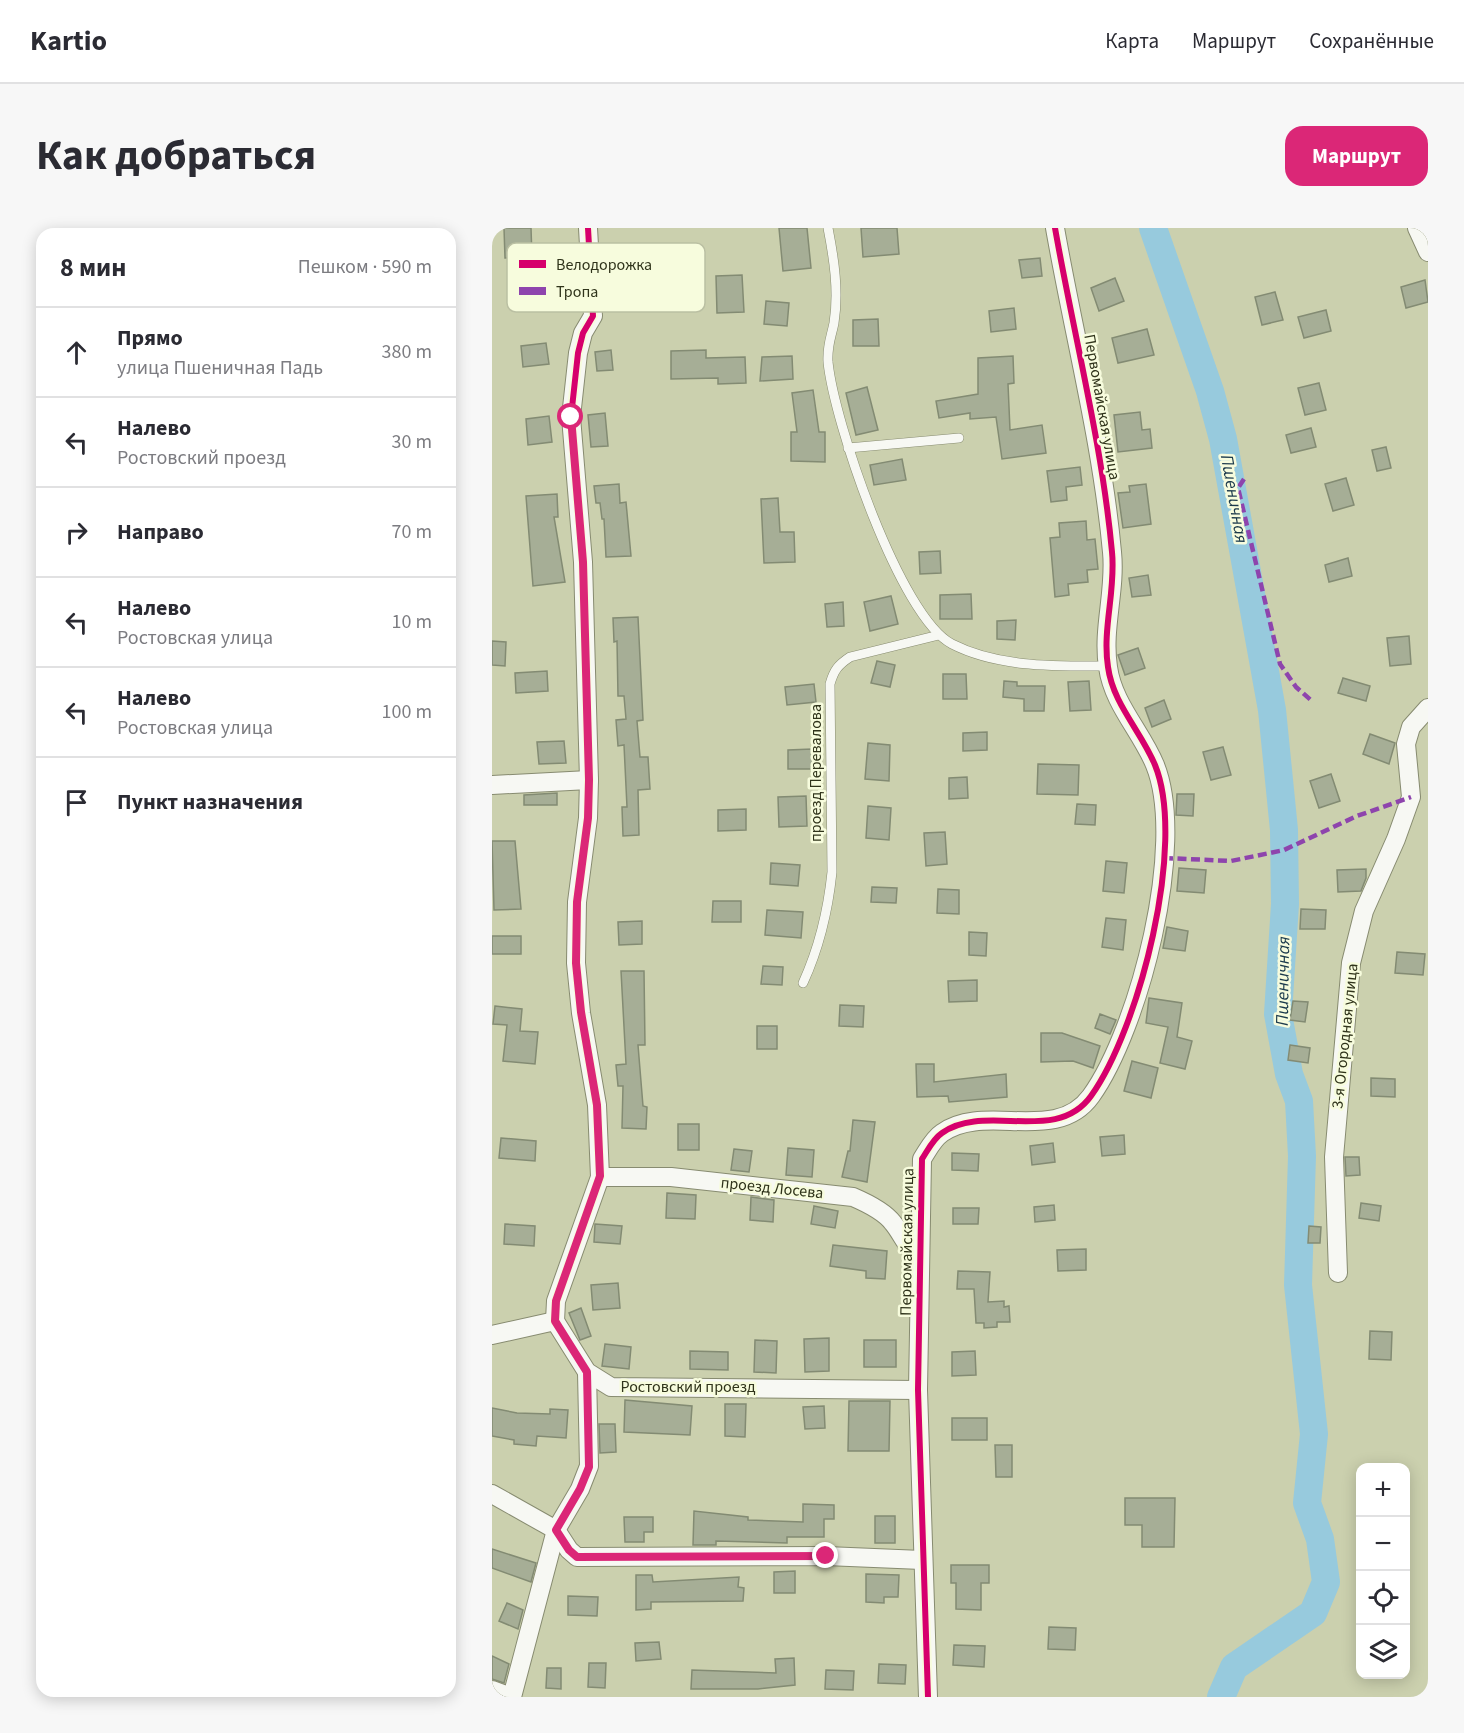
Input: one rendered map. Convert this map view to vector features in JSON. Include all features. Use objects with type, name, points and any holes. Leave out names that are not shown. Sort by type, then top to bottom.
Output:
[{"type":"street","points":[[588,228],[589,243]]},
{"type":"street","name":"Первомайская улица","points":[[928,1697],[918,1390],[922,1158],[939,1134],[963,1123],[1054,1120],[1075,1111],[1089,1099],[1102,1079],[1135,1002],[1152,932],[1165,852],[1165,814],[1155,765],[1114,692],[1108,666],[1108,613],[1113,555],[1098,454],[1055,228]]},
{"type":"street","points":[[1417,228],[1428,252]]},
{"type":"street","points":[[492,1335],[555,1321],[556,1301],[600,1176],[597,1105],[581,1012],[576,963],[577,902],[588,818],[589,780],[583,562],[571,417],[578,353],[583,333],[593,316],[593,312]]},
{"type":"street","name":"3-я Огородная улица","points":[[1338,1273],[1334,1157],[1351,963],[1364,911],[1396,839],[1419,796],[1406,744],[1411,727],[1428,708]]},
{"type":"street","points":[[492,785],[589,780]]},
{"type":"street","name":"проезд Лосева","points":[[600,1176],[672,1177],[853,1197],[869,1204],[893,1222],[905,1243],[920,1256]]},
{"type":"street","name":"Ростовский проезд","points":[[555,1321],[587,1372],[611,1387],[918,1390]]},
{"type":"street","points":[[492,1690],[512,1697],[556,1530],[580,1489],[589,1467],[587,1372]]},
{"type":"street","points":[[492,1494],[556,1530],[569,1550],[577,1557],[826,1556],[922,1560]]},
{"type":"lane","points":[[828,228],[834,260],[835,296],[834,324],[827,344],[829,365],[848,448],[861,488],[900,573],[927,623],[939,635],[973,652],[1026,664],[1108,666]]},
{"type":"lane","points":[[848,448],[959,438]]},
{"type":"lane","name":"проезд Перевалова","points":[[803,983],[817,951],[829,902],[832,872],[830,684],[834,672],[838,665],[850,657],[939,635]]},
{"type":"building","points":[[504,228],[531,228],[532,243],[507,243],[507,258],[505,258]]},
{"type":"building","points":[[779,228],[807,228],[811,268],[783,271]]},
{"type":"building","points":[[861,228],[897,228],[899,254],[863,257]]},
{"type":"building","points":[[1040,258],[1042,276],[1022,278],[1019,260]]},
{"type":"building","points":[[742,275],[744,312],[717,313],[716,276]]},
{"type":"building","points":[[1115,278],[1124,301],[1099,311],[1091,288]]},
{"type":"building","points":[[1425,280],[1428,302],[1406,308],[1401,287]]},
{"type":"building","points":[[1275,292],[1283,320],[1262,325],[1255,297]]},
{"type":"building","points":[[766,301],[789,303],[787,326],[764,324]]},
{"type":"building","points":[[1014,308],[1016,329],[991,332],[989,311]]},
{"type":"building","points":[[1326,310],[1331,331],[1304,338],[1298,317]]},
{"type":"building","points":[[878,319],[879,346],[853,346],[853,320]]},
{"type":"building","points":[[1147,329],[1154,355],[1118,363],[1112,338]]},
{"type":"building","points":[[546,343],[549,364],[523,367],[521,346]]},
{"type":"building","points":[[611,350],[613,370],[597,371],[595,352]]},
{"type":"building","points":[[706,350],[706,358],[745,357],[746,383],[718,384],[718,378],[671,379],[671,351]]},
{"type":"building","points":[[792,356],[793,379],[760,381],[762,357]]},
{"type":"building","points":[[1013,356],[1014,383],[1008,384],[1010,430],[1042,425],[1046,453],[1002,459],[996,417],[970,419],[970,413],[939,418],[936,401],[978,394],[978,358]]},
{"type":"building","points":[[1319,383],[1326,410],[1305,415],[1298,388]]},
{"type":"building","points":[[867,387],[878,430],[856,435],[846,393]]},
{"type":"building","points":[[813,390],[819,432],[825,432],[825,462],[791,461],[791,432],[797,432],[792,393]]},
{"type":"building","points":[[1140,412],[1142,430],[1150,429],[1152,448],[1118,452],[1114,415]]},
{"type":"building","points":[[605,413],[608,446],[591,447],[588,415]]},
{"type":"building","points":[[549,416],[552,442],[528,445],[526,419]]},
{"type":"building","points":[[1311,428],[1316,447],[1291,453],[1286,435]]},
{"type":"building","points":[[1386,447],[1391,468],[1377,471],[1372,450]]},
{"type":"building","points":[[902,459],[906,480],[874,485],[870,465]]},
{"type":"building","points":[[1080,467],[1082,485],[1066,487],[1067,500],[1051,502],[1047,471]]},
{"type":"building","points":[[1346,478],[1354,505],[1333,511],[1325,484]]},
{"type":"building","points":[[619,484],[620,503],[626,502],[631,556],[606,557],[604,519],[602,519],[600,503],[596,503],[594,486]]},
{"type":"building","points":[[1146,484],[1151,524],[1123,528],[1118,493],[1130,492],[1129,486]]},
{"type":"building","points":[[557,494],[558,517],[554,517],[565,582],[533,586],[526,496]]},
{"type":"building","points":[[778,498],[780,532],[794,532],[795,562],[764,563],[761,499]]},
{"type":"building","points":[[1086,521],[1087,540],[1095,539],[1098,569],[1087,570],[1088,582],[1068,584],[1069,595],[1055,597],[1050,538],[1060,537],[1059,523]]},
{"type":"building","points":[[940,551],[941,573],[920,574],[919,552]]},
{"type":"building","points":[[1348,558],[1352,576],[1329,582],[1325,565]]},
{"type":"building","points":[[1148,575],[1151,595],[1132,597],[1129,578]]},
{"type":"building","points":[[971,594],[972,619],[940,619],[940,595]]},
{"type":"building","points":[[891,596],[898,624],[870,631],[864,602]]},
{"type":"building","points":[[843,602],[844,626],[827,627],[825,604]]},
{"type":"building","points":[[638,617],[643,720],[637,721],[640,757],[648,757],[650,789],[638,790],[639,835],[623,836],[622,807],[627,807],[624,745],[618,746],[616,720],[626,719],[624,696],[618,696],[617,641],[614,642],[613,618]]},
{"type":"building","points":[[1016,620],[1015,640],[997,639],[997,621]]},
{"type":"building","points":[[1409,636],[1411,664],[1390,666],[1387,638]]},
{"type":"building","points":[[492,641],[506,642],[505,666],[492,665]]},
{"type":"building","points":[[1138,648],[1145,668],[1125,675],[1118,655]]},
{"type":"building","points":[[877,661],[895,665],[890,687],[871,683]]},
{"type":"building","points":[[547,671],[548,691],[516,693],[515,673]]},
{"type":"building","points":[[943,674],[966,674],[967,699],[943,699]]},
{"type":"building","points":[[1343,678],[1370,686],[1366,701],[1338,693]]},
{"type":"building","points":[[1004,681],[1017,682],[1017,686],[1045,686],[1044,711],[1024,711],[1024,699],[1003,697]]},
{"type":"building","points":[[1089,681],[1091,710],[1070,711],[1068,682]]},
{"type":"building","points":[[814,684],[816,702],[787,705],[785,687]]},
{"type":"building","points":[[1164,700],[1171,719],[1152,727],[1145,708]]},
{"type":"building","points":[[987,732],[987,750],[963,751],[963,733]]},
{"type":"building","points":[[1370,734],[1395,743],[1389,764],[1363,754]]},
{"type":"building","points":[[564,741],[566,763],[539,764],[537,742]]},
{"type":"building","points":[[868,743],[890,745],[889,781],[865,779]]},
{"type":"building","points":[[1223,747],[1231,775],[1211,780],[1203,752]]},
{"type":"building","points":[[812,749],[813,769],[788,769],[788,750]]},
{"type":"building","points":[[1038,764],[1079,765],[1078,795],[1037,794]]},
{"type":"building","points":[[1331,774],[1340,801],[1319,808],[1310,781]]},
{"type":"building","points":[[967,777],[968,798],[949,799],[949,778]]},
{"type":"building","points":[[557,793],[557,805],[524,805],[524,795]]},
{"type":"building","points":[[1177,794],[1194,794],[1193,816],[1176,815]]},
{"type":"building","points":[[806,796],[807,826],[779,827],[778,797]]},
{"type":"building","points":[[1077,804],[1096,805],[1095,825],[1075,824]]},
{"type":"building","points":[[868,806],[891,808],[889,840],[866,838]]},
{"type":"building","points":[[746,809],[746,830],[718,831],[718,810]]},
{"type":"building","points":[[945,832],[947,864],[926,866],[924,833]]},
{"type":"building","points":[[492,841],[515,841],[521,909],[494,910]]},
{"type":"building","points":[[1106,861],[1127,863],[1124,893],[1103,891]]},
{"type":"building","points":[[771,863],[800,865],[798,886],[770,884]]},
{"type":"building","points":[[1179,868],[1206,870],[1204,893],[1177,891]]},
{"type":"building","points":[[1366,869],[1366,878],[1361,891],[1338,892],[1337,870]]},
{"type":"building","points":[[872,887],[897,888],[896,903],[871,902]]},
{"type":"building","points":[[938,889],[959,890],[959,914],[937,913]]},
{"type":"building","points":[[713,901],[741,901],[741,922],[712,922]]},
{"type":"building","points":[[1301,909],[1326,910],[1325,929],[1300,929]]},
{"type":"building","points":[[767,910],[803,912],[801,938],[765,935]]},
{"type":"building","points":[[1106,918],[1126,920],[1123,950],[1102,947]]},
{"type":"building","points":[[642,921],[642,944],[619,945],[618,922]]},
{"type":"building","points":[[1167,927],[1188,931],[1185,951],[1163,948]]},
{"type":"building","points":[[969,932],[987,933],[986,956],[969,955]]},
{"type":"building","points":[[492,936],[521,936],[521,954],[492,954]]},
{"type":"building","points":[[1397,952],[1425,954],[1423,975],[1395,973]]},
{"type":"building","points":[[763,966],[783,967],[782,985],[761,984]]},
{"type":"building","points":[[621,971],[644,971],[645,1045],[638,1045],[643,1106],[647,1107],[646,1129],[622,1128],[623,1086],[618,1086],[616,1065],[626,1064]]},
{"type":"building","points":[[977,980],[977,1001],[949,1002],[948,981]]},
{"type":"building","points":[[1149,998],[1182,1003],[1177,1037],[1192,1041],[1185,1069],[1160,1063],[1168,1027],[1146,1023]]},
{"type":"building","points":[[1293,1001],[1308,1002],[1305,1022],[1290,1020]]},
{"type":"building","points":[[840,1005],[864,1006],[863,1027],[839,1026]]},
{"type":"building","points":[[495,1006],[522,1009],[520,1031],[538,1032],[535,1064],[503,1061],[507,1025],[493,1024]]},
{"type":"building","points":[[1100,1014],[1116,1020],[1110,1034],[1095,1028]]},
{"type":"building","points":[[757,1026],[777,1026],[777,1049],[757,1049]]},
{"type":"building","points":[[1041,1033],[1062,1033],[1100,1046],[1093,1068],[1073,1061],[1041,1062]]},
{"type":"building","points":[[1290,1045],[1310,1048],[1308,1063],[1288,1060]]},
{"type":"building","points":[[1132,1061],[1158,1068],[1151,1098],[1124,1091]]},
{"type":"building","points":[[916,1064],[934,1064],[934,1082],[1006,1074],[1007,1097],[949,1102],[948,1096],[917,1097]]},
{"type":"building","points":[[1371,1078],[1395,1079],[1395,1097],[1371,1096]]},
{"type":"building","points":[[853,1120],[875,1122],[867,1182],[842,1177],[848,1151],[850,1151]]},
{"type":"building","points":[[678,1124],[699,1124],[699,1150],[678,1150]]},
{"type":"building","points":[[1124,1135],[1125,1154],[1102,1156],[1100,1137]]},
{"type":"building","points":[[501,1138],[536,1141],[535,1161],[499,1158]]},
{"type":"building","points":[[1053,1143],[1055,1162],[1032,1165],[1030,1146]]},
{"type":"building","points":[[788,1148],[814,1150],[812,1177],[786,1175]]},
{"type":"building","points":[[734,1149],[752,1151],[749,1172],[731,1170]]},
{"type":"building","points":[[952,1153],[979,1154],[978,1171],[952,1170]]},
{"type":"building","points":[[1345,1157],[1359,1157],[1360,1175],[1346,1176]]},
{"type":"building","points":[[667,1193],[696,1195],[695,1219],[666,1218]]},
{"type":"building","points":[[751,1197],[774,1200],[773,1222],[750,1220]]},
{"type":"building","points":[[1361,1203],[1381,1206],[1379,1221],[1359,1218]]},
{"type":"building","points":[[1054,1205],[1055,1220],[1035,1222],[1034,1207]]},
{"type":"building","points":[[814,1206],[838,1211],[835,1228],[811,1224]]},
{"type":"building","points":[[953,1208],[979,1208],[978,1224],[953,1224]]},
{"type":"building","points":[[505,1224],[535,1226],[534,1246],[504,1244]]},
{"type":"building","points":[[595,1224],[622,1226],[620,1244],[594,1242]]},
{"type":"building","points":[[1309,1226],[1321,1227],[1320,1243],[1308,1243]]},
{"type":"building","points":[[833,1245],[887,1251],[885,1279],[866,1278],[866,1271],[830,1266]]},
{"type":"building","points":[[1086,1249],[1086,1270],[1058,1271],[1057,1250]]},
{"type":"building","points":[[958,1271],[990,1272],[988,1302],[1004,1301],[1004,1307],[1009,1306],[1010,1322],[997,1322],[997,1327],[984,1328],[984,1323],[976,1323],[974,1289],[957,1289]]},
{"type":"building","points":[[618,1283],[620,1308],[593,1310],[591,1285]]},
{"type":"building","points":[[581,1308],[591,1336],[580,1340],[569,1313]]},
{"type":"building","points":[[1370,1331],[1392,1332],[1391,1360],[1369,1359]]},
{"type":"building","points":[[829,1338],[829,1371],[805,1372],[804,1339]]},
{"type":"building","points":[[755,1340],[777,1341],[776,1373],[754,1372]]},
{"type":"building","points":[[864,1340],[896,1340],[896,1367],[864,1367]]},
{"type":"building","points":[[605,1344],[631,1347],[629,1369],[602,1366]]},
{"type":"building","points":[[690,1351],[728,1352],[728,1370],[690,1369]]},
{"type":"building","points":[[975,1351],[976,1375],[952,1376],[952,1352]]},
{"type":"building","points":[[625,1400],[692,1406],[690,1435],[624,1432]]},
{"type":"building","points":[[849,1401],[890,1401],[889,1451],[848,1451]]},
{"type":"building","points":[[725,1404],[746,1404],[745,1437],[725,1436]]},
{"type":"building","points":[[824,1406],[825,1428],[805,1429],[803,1407]]},
{"type":"building","points":[[492,1408],[517,1413],[550,1414],[550,1409],[568,1410],[566,1438],[537,1436],[536,1446],[514,1444],[514,1440],[492,1436]]},
{"type":"building","points":[[952,1418],[987,1418],[987,1440],[952,1440]]},
{"type":"building","points":[[599,1424],[615,1424],[616,1452],[600,1453]]},
{"type":"building","points":[[995,1445],[1012,1445],[1012,1477],[996,1477]]},
{"type":"building","points":[[1125,1498],[1175,1498],[1174,1547],[1142,1547],[1142,1525],[1125,1525]]},
{"type":"building","points":[[803,1504],[834,1505],[834,1519],[824,1519],[824,1537],[787,1537],[787,1543],[716,1541],[716,1545],[693,1545],[694,1511],[748,1517],[748,1520],[803,1522]]},
{"type":"building","points":[[875,1516],[895,1516],[895,1543],[875,1543]]},
{"type":"building","points":[[624,1517],[653,1517],[653,1532],[644,1532],[644,1542],[625,1542]]},
{"type":"building","points":[[492,1549],[536,1563],[531,1582],[492,1568]]},
{"type":"building","points":[[951,1565],[989,1565],[989,1583],[981,1583],[981,1610],[956,1609],[956,1583],[951,1583]]},
{"type":"building","points":[[795,1571],[795,1593],[774,1593],[774,1572]]},
{"type":"building","points":[[866,1574],[899,1575],[898,1597],[884,1597],[884,1603],[866,1602]]},
{"type":"building","points":[[636,1575],[652,1575],[653,1582],[739,1577],[738,1587],[744,1588],[743,1601],[651,1602],[651,1609],[636,1610]]},
{"type":"building","points":[[568,1596],[598,1597],[597,1616],[568,1615]]},
{"type":"building","points":[[507,1603],[523,1610],[518,1629],[499,1621]]},
{"type":"building","points":[[1049,1627],[1076,1628],[1075,1650],[1048,1649]]},
{"type":"building","points":[[659,1642],[661,1659],[636,1661],[635,1643]]},
{"type":"building","points":[[954,1645],[985,1646],[984,1667],[953,1665]]},
{"type":"building","points":[[492,1656],[509,1664],[504,1683],[492,1679]]},
{"type":"building","points":[[794,1658],[795,1685],[758,1689],[691,1689],[692,1670],[776,1673],[775,1659]]},
{"type":"building","points":[[589,1663],[606,1663],[605,1688],[588,1687]]},
{"type":"building","points":[[879,1664],[906,1665],[905,1684],[878,1683]]},
{"type":"building","points":[[547,1668],[561,1668],[561,1689],[546,1688]]},
{"type":"building","points":[[826,1670],[854,1671],[853,1690],[825,1689]]},
{"type":"waterway","name":"Пшеничная","points":[[1153,228],[1210,391],[1223,439],[1272,710],[1284,830],[1285,904],[1278,1014],[1289,1074],[1299,1101],[1302,1156],[1298,1285],[1314,1434],[1307,1503],[1320,1539],[1326,1582],[1313,1613],[1234,1667],[1221,1697]]},
{"type":"marked path","points":[[1244,479],[1238,488],[1280,664],[1296,687],[1312,701]]},
{"type":"marked path","points":[[1164,858],[1231,861],[1284,850],[1357,816],[1411,797]]},
{"type":"cycle path","points":[[588,228],[589,243]]},
{"type":"cycle path","points":[[928,1697],[918,1390],[922,1159],[939,1135],[959,1125],[978,1121],[1040,1121],[1059,1118],[1076,1110],[1091,1096],[1109,1066],[1126,1027],[1141,983],[1153,935],[1161,887],[1165,841],[1163,799],[1155,765],[1115,693],[1108,667],[1107,638],[1113,566],[1112,552],[1095,430],[1055,228]]},
{"type":"cycle path","points":[[555,1321],[556,1301],[600,1177],[597,1105],[581,1013],[576,963],[577,902],[588,818],[589,780],[583,562],[571,417],[578,353],[583,333],[593,316],[593,312]]},
{"type":"route","points":[[571,417],[571,444],[580,513],[583,562],[589,780],[588,818],[577,902],[576,963],[581,1012],[597,1105],[600,1176],[556,1301],[555,1321],[587,1372],[589,1467],[580,1489],[556,1530],[569,1550],[577,1557],[826,1556]]}]
